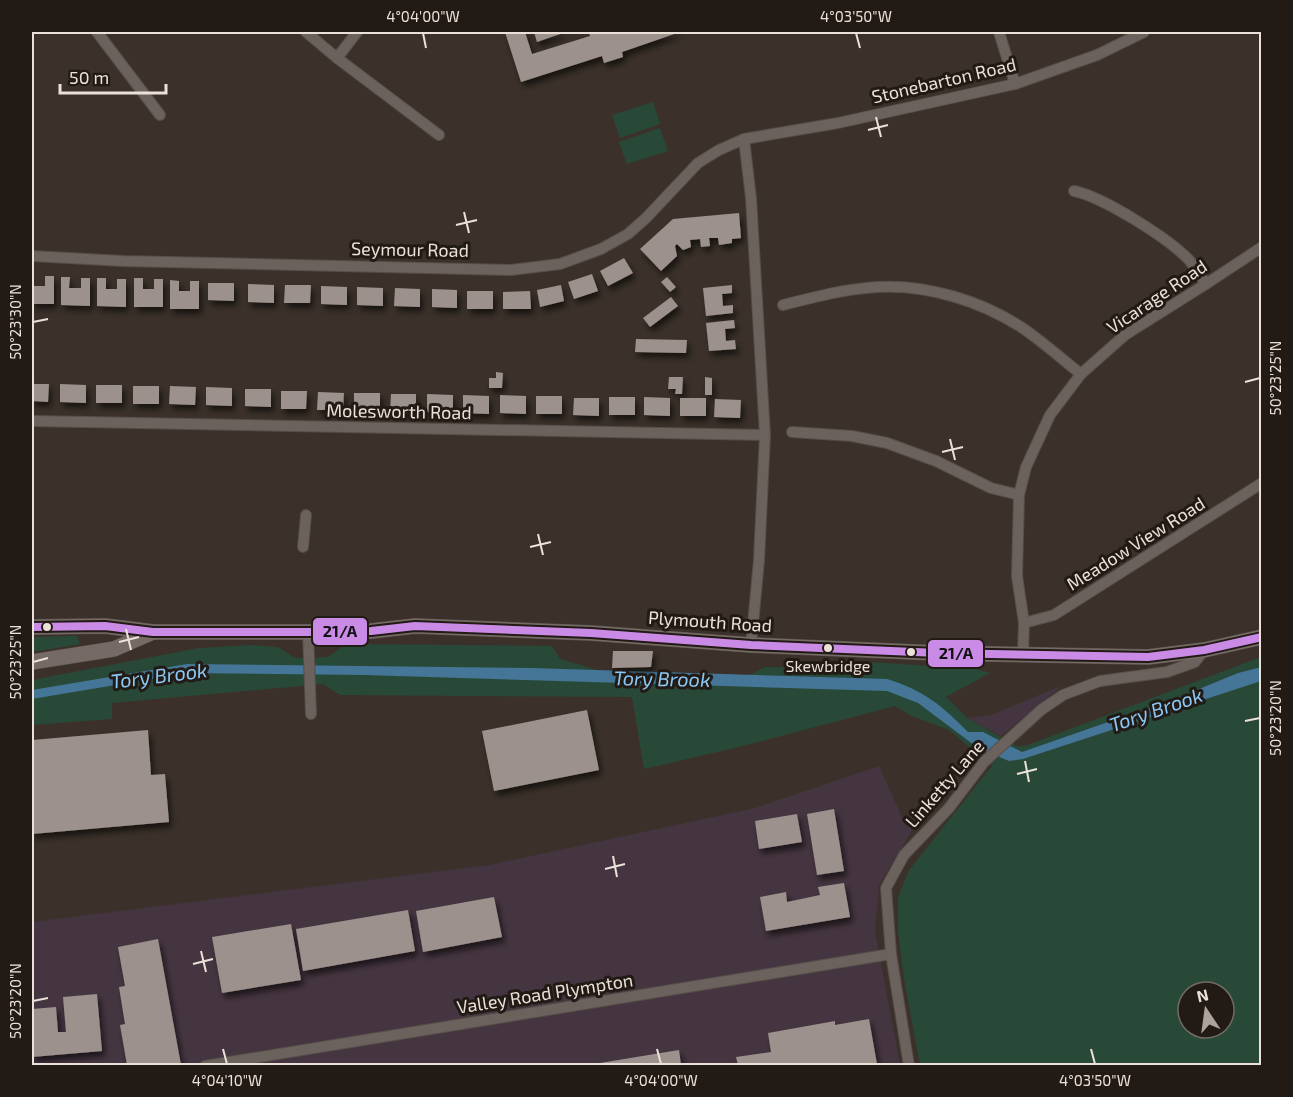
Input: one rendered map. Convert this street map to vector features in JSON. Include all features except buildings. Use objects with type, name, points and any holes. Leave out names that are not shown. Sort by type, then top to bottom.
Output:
[{"type":"main road","name":"Plymouth Road","points":[[32,627],[105,626],[153,632],[309,632],[426,627],[591,633],[751,645],[1148,657],[1204,650],[1262,637]]},
{"type":"main road","name":"Plymouth Road","points":[[32,662],[114,649],[153,632]]},
{"type":"street","points":[[97,32],[160,115]]},
{"type":"street","points":[[306,32],[439,135]]},
{"type":"street","points":[[337,58],[357,32]]},
{"type":"street","points":[[999,32],[1015,84]]},
{"type":"street","name":"Stonebarton Road","points":[[744,139],[838,123],[1015,84],[1097,55],[1144,32]]},
{"type":"street","points":[[744,139],[751,198],[765,435],[759,560],[751,645]]},
{"type":"street","name":"Seymour Road","points":[[32,256],[123,261],[511,270],[560,264],[601,249],[628,234],[698,163],[718,150],[744,139]]},
{"type":"street","points":[[1074,191],[1088,194],[1152,231],[1189,260],[1206,285]]},
{"type":"street","points":[[1258,249],[1262,261]]},
{"type":"street","name":"Vicarage Road","points":[[1023,655],[1024,623],[1017,576],[1019,495],[1026,467],[1050,415],[1081,374],[1125,335],[1206,285],[1258,249]]},
{"type":"street","points":[[783,305],[828,293],[878,287],[918,288],[959,298],[990,310],[1023,329],[1081,374]]},
{"type":"street","name":"Molesworth Road","points":[[32,421],[765,435]]},
{"type":"street","points":[[792,432],[852,436],[887,443],[936,461],[991,488],[1019,495]]},
{"type":"street","name":"Meadow View Road","points":[[1024,623],[1054,615],[1262,483]]},
{"type":"street","points":[[303,547],[306,515]]},
{"type":"street","points":[[309,632],[311,714]]},
{"type":"street","name":"Linketty Lane","points":[[909,1065],[891,954],[886,888],[904,855],[949,808],[984,762],[1041,710],[1063,695],[1100,681],[1167,672],[1195,662],[1204,650]]},
{"type":"street","name":"Valley Road Plympton","points":[[206,1065],[891,954]]},
{"type":"shaded area","points":[[1063,685],[1001,736],[967,718],[991,715]]},
{"type":"shaded area","points":[[879,766],[906,826],[916,824],[879,885],[875,931],[900,1065],[32,1065],[32,922],[489,865],[755,808]]},
{"type":"green space","points":[[653,102],[660,124],[620,138],[612,115]]},
{"type":"green space","points":[[660,128],[668,151],[627,164],[619,142]]},
{"type":"green space","points":[[77,636],[80,644],[32,652],[32,637]]},
{"type":"green space","points":[[346,644],[552,646],[560,659],[597,670],[750,675],[765,667],[849,668],[870,662],[976,669],[990,673],[946,697],[967,718],[1017,746],[1025,746],[1261,657],[1261,1065],[920,1065],[904,979],[898,932],[898,897],[909,870],[992,766],[949,730],[912,716],[895,706],[644,769],[632,697],[340,695],[323,684],[112,703],[112,719],[32,725],[32,680],[199,648],[252,645],[278,647],[295,658],[328,657]]},
{"type":"water","name":"Tory Brook","points":[[187,664],[531,668],[887,679],[932,700],[968,732],[983,732],[1022,752],[1177,698],[1238,673],[1262,667],[1261,681],[1023,759],[1009,761],[978,748],[918,703],[887,691],[365,675],[187,673],[32,699],[32,690]]},
{"type":"transit line","name":"21/A","points":[[32,627],[105,626],[153,632],[308,632],[371,631],[415,626],[591,633],[751,645],[938,653],[1148,657],[1204,650],[1262,637]]},
{"type":"place","name":"Skewbridge","points":[[828,648]]}]
